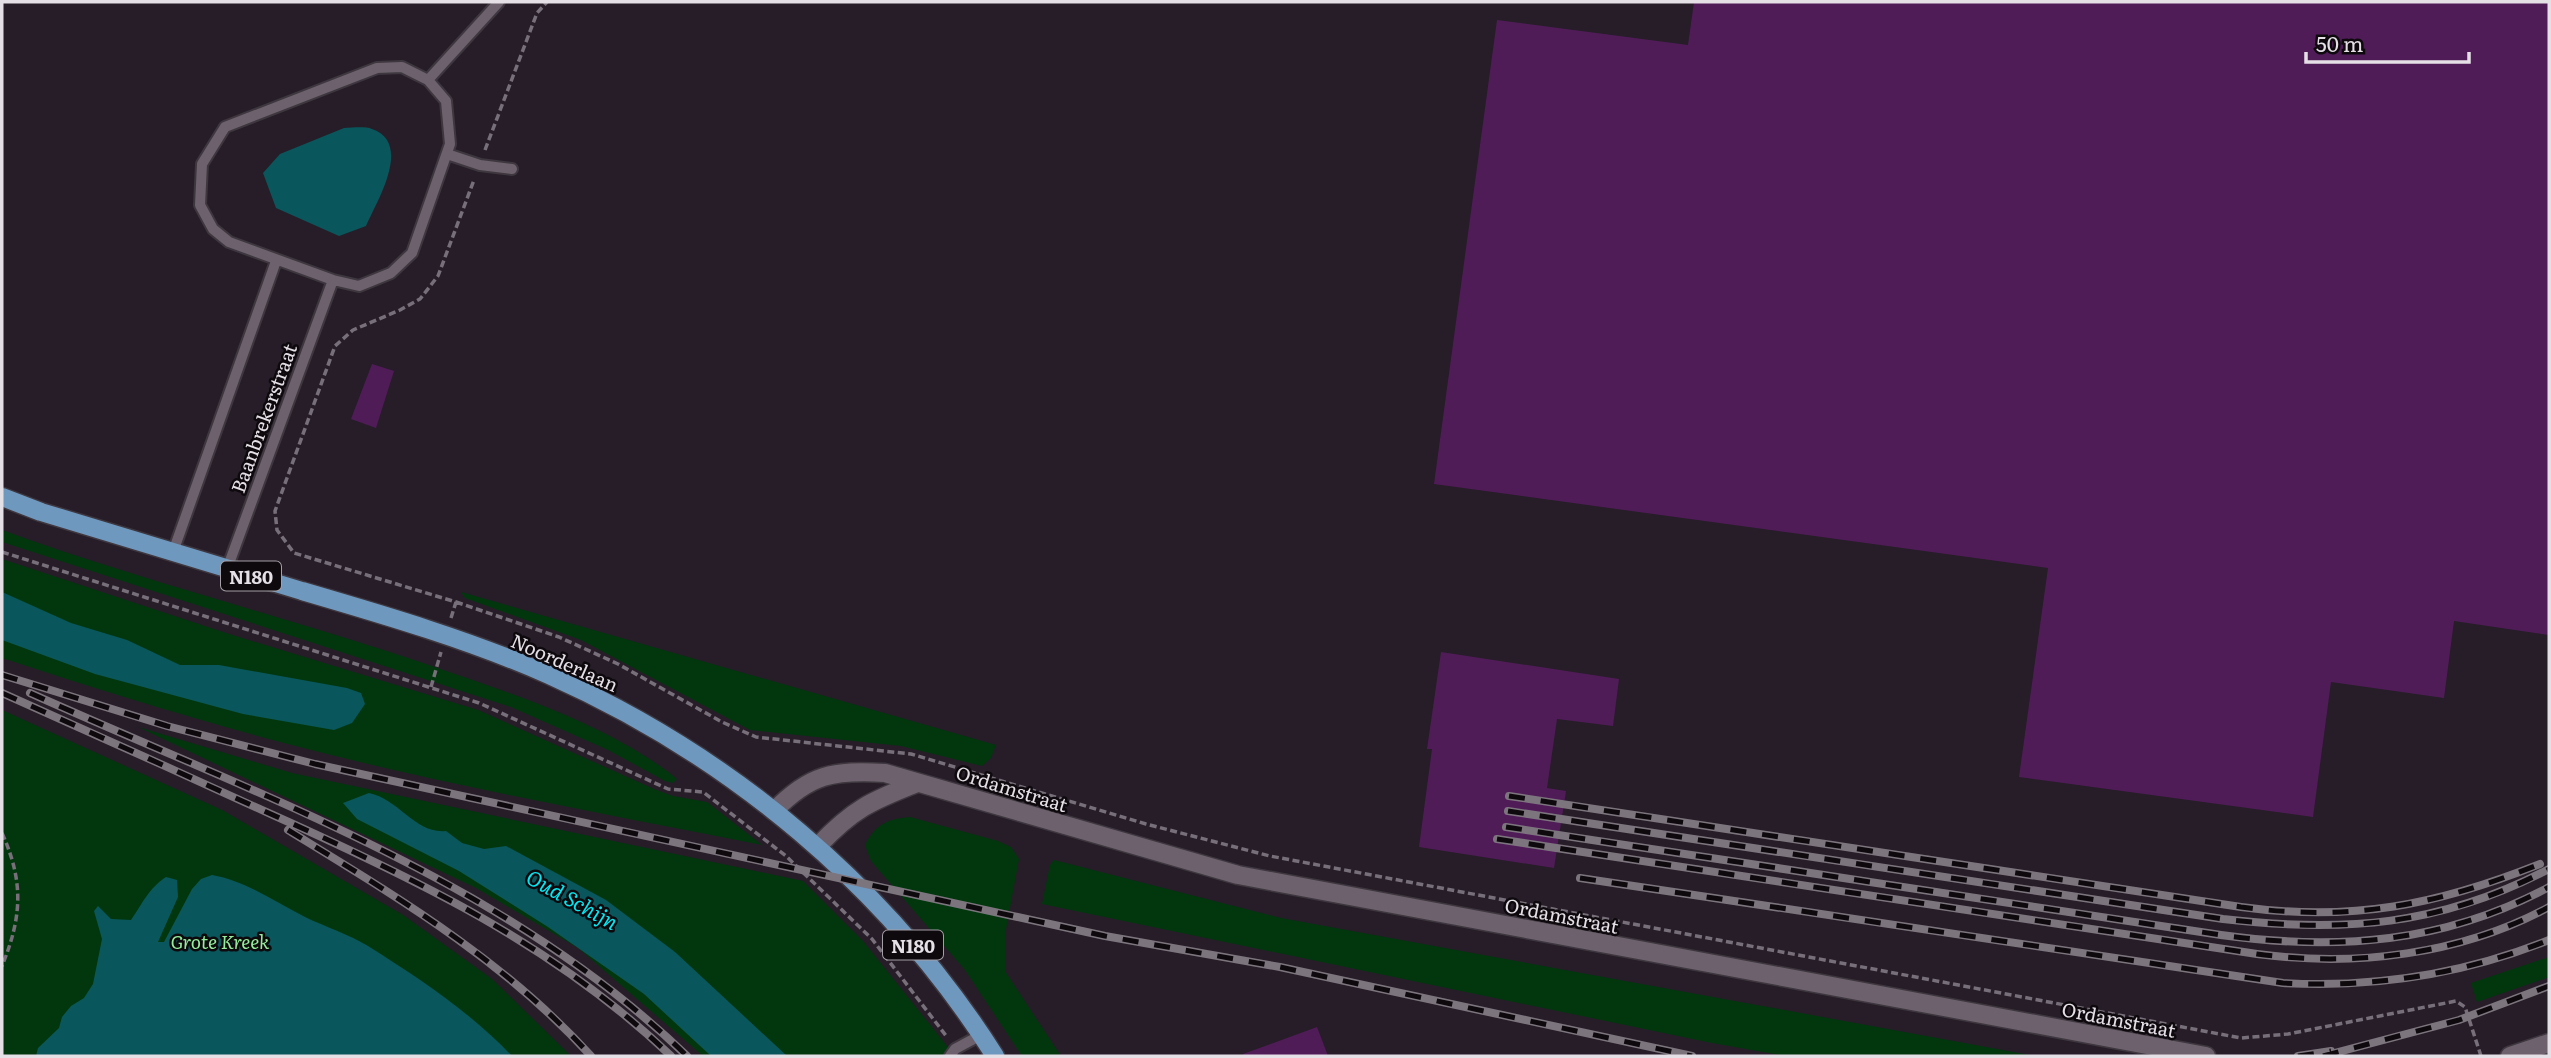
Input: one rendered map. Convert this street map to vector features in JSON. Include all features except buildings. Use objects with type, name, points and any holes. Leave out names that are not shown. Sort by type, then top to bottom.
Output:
[{"type":"main road","name":"Noorderlaan","points":[[2,497],[41,512],[446,636],[547,674],[638,719],[695,755],[818,846],[899,928],[995,1056]]},
{"type":"street","name":"Ordamstraat","points":[[774,811],[808,781],[831,775],[885,774],[1238,875],[2206,1056]]},
{"type":"street","points":[[818,846],[855,810],[875,798],[917,783]]},
{"type":"street","points":[[2511,1056],[2549,1043]]},
{"type":"lane","points":[[428,80],[499,2]]},
{"type":"lane","points":[[402,67],[428,80],[446,101],[450,144],[447,154],[412,253],[391,273],[359,286],[276,261],[229,242],[214,229],[200,205],[202,164],[225,127],[377,68],[402,67]]},
{"type":"lane","points":[[447,154],[480,165],[512,169]]},
{"type":"lane","name":"Baanbrekerstraat","points":[[173,552],[276,261]]},
{"type":"lane","name":"Baanbrekerstraat","points":[[227,569],[333,280]]},
{"type":"lane","points":[[952,1053],[981,1035]]},
{"type":"path","points":[[547,2],[537,13],[438,276],[420,299],[353,330],[335,346],[275,511],[277,530],[294,553],[456,602],[559,637],[618,664],[722,722],[756,737],[911,754],[1146,824],[1270,856],[2241,1038],[2288,1034],[2456,1001],[2465,1007],[2481,1056]]},
{"type":"path","points":[[2,552],[431,687],[540,728],[667,789],[703,792],[786,856],[872,939],[952,1053]]},
{"type":"path","points":[[431,687],[456,602]]},
{"type":"path","points":[[2,833],[18,875],[19,900],[16,924],[2,965]]},
{"type":"green space","points":[[2,530],[114,568],[340,636],[510,693],[570,717],[627,745],[677,779],[673,783],[665,781],[608,750],[511,707],[2,542]]},
{"type":"green space","points":[[2,559],[226,633],[478,710],[654,789],[673,796],[707,802],[762,845],[520,797],[340,757],[175,712],[2,658]]},
{"type":"green space","points":[[461,592],[996,745],[991,758],[982,766],[901,746],[750,730],[581,640],[465,598]]},
{"type":"green space","name":"Grote Kreek","points":[[2,710],[222,810],[403,915],[492,979],[571,1056],[2,1056]]},
{"type":"green space","points":[[138,727],[292,773],[803,881],[863,941],[955,1056],[703,1056],[578,948],[476,888]]},
{"type":"green space","points":[[910,817],[998,841],[1011,847],[1019,859],[1005,935],[1005,971],[1061,1056],[1022,1056],[965,970],[871,861],[865,845],[873,832],[889,821]]},
{"type":"green space","points":[[1054,860],[1281,918],[2036,1056],[1785,1056],[1712,1043],[1042,904],[1050,865]]},
{"type":"green space","points":[[2549,957],[2549,977],[2477,1002],[2471,983]]},
{"type":"water","points":[[344,128],[369,128],[384,136],[390,147],[391,159],[384,188],[366,226],[339,236],[276,208],[263,173],[280,154]]},
{"type":"water","points":[[2,592],[71,623],[127,640],[180,665],[219,665],[347,688],[361,693],[365,704],[352,723],[334,730],[243,714],[95,674],[2,640]]},
{"type":"water","name":"Oud Schijn","points":[[369,793],[380,796],[425,827],[446,831],[462,843],[484,849],[506,846],[606,900],[675,952],[787,1056],[711,1056],[644,994],[548,927],[459,871],[357,819],[343,803]]},
{"type":"water","points":[[212,875],[248,887],[368,946],[461,1010],[512,1056],[36,1056],[38,1048],[59,1028],[62,1017],[71,1006],[84,998],[93,984],[102,939],[94,911],[98,906],[111,919],[131,920],[155,886],[166,877],[177,880],[178,897],[158,942],[164,942],[192,889],[201,879]]},
{"type":"railway","points":[[2,675],[167,726],[315,764],[1105,936],[1280,967],[1692,1056]]},
{"type":"railway","points":[[2,693],[326,839],[431,890],[532,948],[580,981],[627,1017],[671,1056]]},
{"type":"railway","points":[[30,693],[290,806],[459,891],[539,939],[616,994],[687,1056]]},
{"type":"railway","points":[[1509,796],[2281,911],[2357,911],[2429,900],[2540,864]]},
{"type":"railway","points":[[1508,811],[2223,919],[2267,923],[2351,924],[2430,914],[2509,888],[2549,869]]},
{"type":"railway","points":[[1506,827],[2264,940],[2349,942],[2430,931],[2510,906],[2549,887]]},
{"type":"railway","points":[[288,830],[409,906],[486,960],[557,1021],[591,1056]]},
{"type":"railway","points":[[1497,839],[2294,958],[2369,957],[2444,946],[2480,936],[2549,907]]},
{"type":"railway","points":[[1580,878],[2283,983],[2351,983],[2419,976],[2485,962],[2549,940]]},
{"type":"railway","points":[[2323,1056],[2459,1020],[2549,986]]},
{"type":"railway","points":[[2298,1056],[2331,1051]]}]
